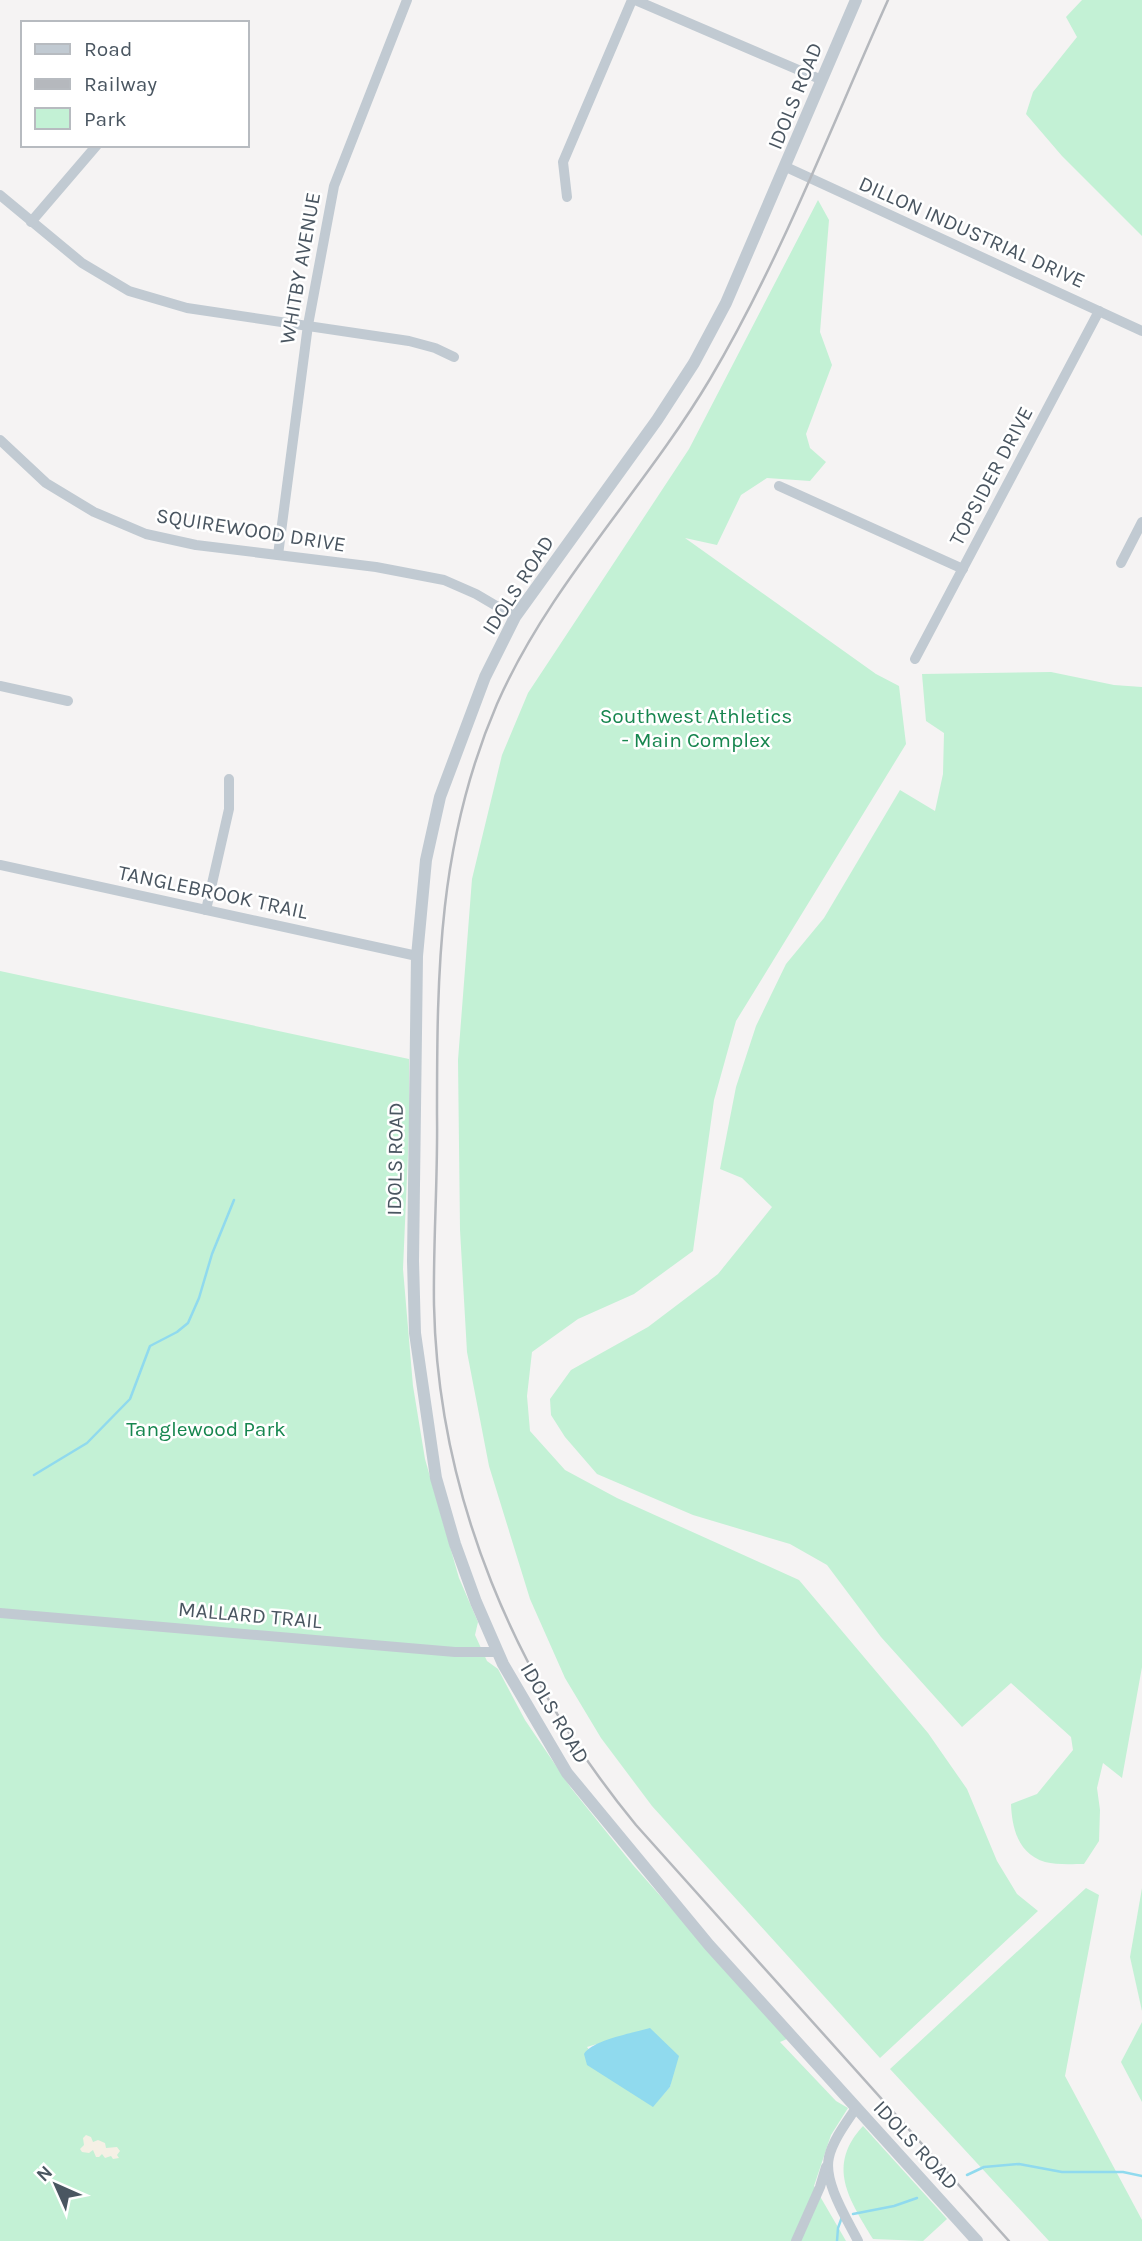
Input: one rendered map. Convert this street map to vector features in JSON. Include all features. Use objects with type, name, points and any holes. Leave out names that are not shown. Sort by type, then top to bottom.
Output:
[{"type":"street","name":"WHITBY AVENUE","points":[[278,555],[308,325],[334,186],[407,0]]},
{"type":"street","points":[[567,197],[563,162],[634,0],[822,80]]},
{"type":"street","name":"IDOLS ROAD","points":[[856,0],[726,303],[694,363],[657,420],[515,617],[485,677],[440,797],[426,860],[417,956],[413,1261],[415,1333],[436,1478],[455,1544],[497,1652],[567,1773],[709,1945],[977,2241]]},
{"type":"street","points":[[31,222],[95,147]]},
{"type":"street","name":"DILLON INDUSTRIAL DRIVE","points":[[786,167],[1142,331]]},
{"type":"street","points":[[0,195],[82,263],[129,291],[187,309],[409,341],[435,348],[454,357]]},
{"type":"street","name":"TOPSIDER DRIVE","points":[[915,659],[1099,311]]},
{"type":"street","name":"SQUIREWOOD DRIVE","points":[[0,440],[46,483],[94,512],[146,534],[196,545],[376,568],[444,580],[515,617]]},
{"type":"street","points":[[779,486],[963,569]]},
{"type":"street","points":[[1121,563],[1142,522]]},
{"type":"street","points":[[0,686],[68,701]]},
{"type":"street","points":[[206,910],[229,809],[229,779]]},
{"type":"street","name":"TANGLEBROOK TRAIL","points":[[0,864],[417,956]]},
{"type":"street","name":"MALLARD TRAIL","points":[[0,1613],[441,1651],[497,1652]]},
{"type":"street","points":[[796,2241],[820,2187],[839,2134],[856,2108]]},
{"type":"street","points":[[829,2158],[830,2180],[858,2241]]},
{"type":"green space","points":[[1082,0],[1142,0],[1142,236],[1062,156],[1026,114],[1033,92],[1077,37],[1066,17]]},
{"type":"green space","name":"Southwest Athletics - Main Complex","points":[[818,200],[829,220],[820,332],[832,365],[806,434],[810,448],[826,462],[810,481],[767,478],[741,495],[717,545],[685,538],[876,674],[899,686],[906,744],[736,1021],[714,1100],[693,1251],[634,1294],[578,1319],[532,1352],[527,1396],[530,1431],[565,1470],[617,1498],[799,1580],[928,1733],[967,1789],[997,1861],[1017,1894],[1038,1911],[880,2058],[652,1806],[601,1738],[565,1678],[530,1599],[489,1466],[467,1352],[460,1230],[458,1060],[472,879],[502,755],[528,693],[689,449]]},
{"type":"green space","points":[[1051,672],[1114,685],[1142,687],[1142,1667],[1122,1778],[1103,1763],[1097,1788],[1100,1810],[1099,1841],[1084,1864],[1045,1862],[1028,1853],[1018,1839],[1011,1804],[1037,1794],[1073,1750],[1071,1737],[1011,1683],[962,1727],[881,1637],[827,1565],[790,1544],[693,1515],[597,1474],[565,1437],[551,1415],[550,1399],[571,1370],[648,1327],[718,1274],[772,1207],[742,1178],[720,1169],[736,1087],[756,1026],[786,964],[824,918],[900,790],[935,811],[943,774],[944,733],[926,721],[922,674]]},
{"type":"green space","name":"Tanglewood Park","points":[[0,971],[409,1059],[403,1269],[413,1386],[425,1459],[459,1578],[478,1622],[475,1635],[487,1661],[498,1669],[525,1720],[571,1788],[633,1865],[787,2039],[780,2042],[836,2101],[848,2108],[831,2135],[814,2186],[846,2241],[0,2241]],"holes":[[[617,2038],[673,2072],[670,2087],[653,2106],[614,2081],[587,2047]]]},
{"type":"green space","points":[[1086,1888],[1099,1895],[1065,2076],[1142,2220],[1142,2241],[1049,2241],[890,2069]]},
{"type":"green space","points":[[1142,1888],[1142,2011],[1130,1957]]},
{"type":"green space","points":[[1142,2022],[1142,2102],[1121,2062]]},
{"type":"green space","points":[[863,2126],[947,2219],[923,2241],[873,2239],[856,2210],[845,2183],[844,2169],[852,2141]]},
{"type":"sand","points":[[86,2135],[91,2137],[93,2142],[98,2140],[105,2143],[106,2148],[117,2147],[120,2151],[117,2155],[119,2158],[105,2158],[102,2154],[96,2157],[93,2150],[89,2153],[82,2152],[80,2149],[84,2145],[83,2138]]},
{"type":"water","points":[[650,2028],[679,2056],[670,2087],[653,2107],[587,2065],[584,2054],[604,2041]]},
{"type":"waterway","points":[[34,1475],[87,1443],[130,1399],[150,1346],[188,1323],[234,1200]]},
{"type":"waterway","points":[[967,2175],[984,2167],[1019,2164],[1062,2172],[1123,2172],[1142,2176]]},
{"type":"waterway","points":[[853,2214],[894,2206],[917,2198]]},
{"type":"waterway","points":[[837,2241],[842,2217]]},
{"type":"railway","points":[[888,0],[804,192],[736,333],[684,420],[543,619],[518,660],[477,755],[452,856],[440,957],[434,1305],[439,1376],[450,1447],[468,1515],[491,1582],[520,1647],[554,1709],[593,1769],[636,1825],[1009,2241]]}]
